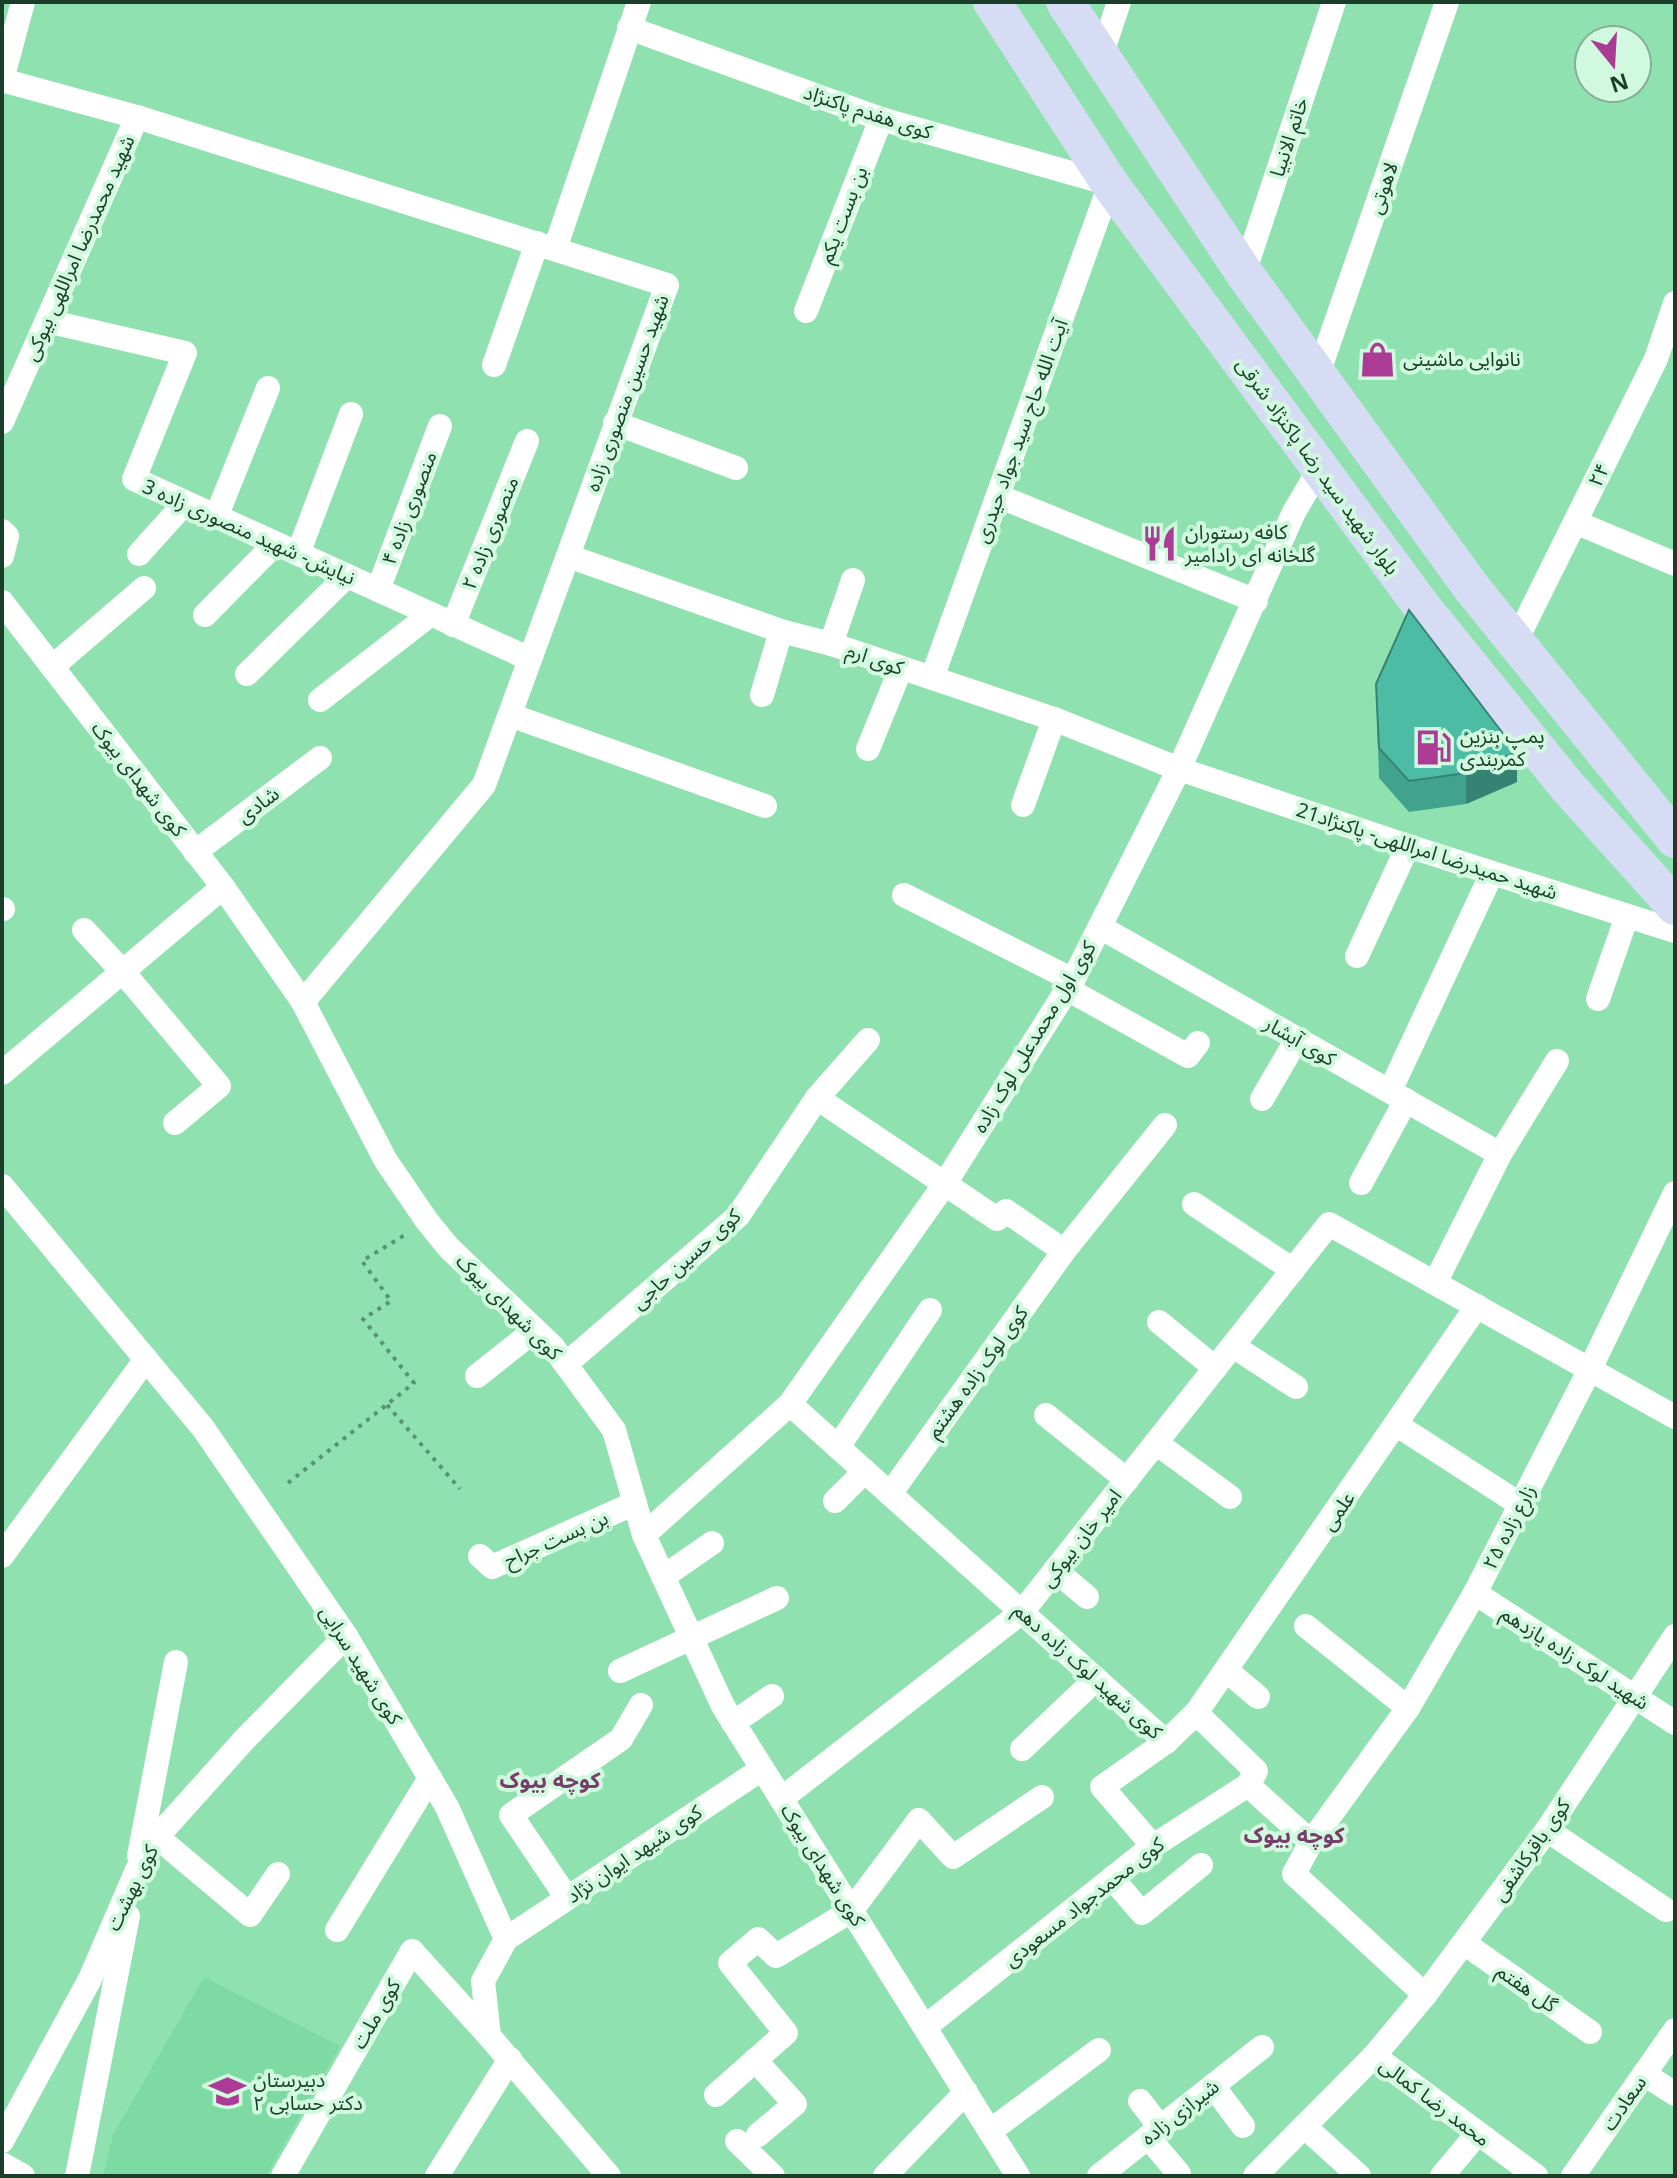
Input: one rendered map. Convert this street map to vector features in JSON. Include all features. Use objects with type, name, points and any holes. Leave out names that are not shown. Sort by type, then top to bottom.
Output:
[{"type":"main road","name":"بلوار شهید سید رضا پاکنژاد شرقی","points":[[992,2],[1110,184],[1423,608],[1567,786],[1675,906]]},
{"type":"main road","points":[[1065,2],[1244,273],[1471,587],[1675,839]]},
{"type":"street","name":"شهید حسین منصوری زاده","points":[[23,2],[2,80],[137,117],[667,285],[484,785],[303,1002]]},
{"type":"street","points":[[494,365],[546,246],[639,2]]},
{"type":"street","points":[[1101,56],[1119,2]]},
{"type":"street","name":"خاتم الانبیا","points":[[1244,273],[1334,2]]},
{"type":"street","name":"لاهوتی","points":[[1318,374],[1447,2]]},
{"type":"street","name":"کوی هفدم پاکنژاد","points":[[629,28],[881,119],[1110,184]]},
{"type":"street","name":"شهید محمدرضا امراللهی بیوکی","points":[[2,422],[137,117]]},
{"type":"street","name":"بن بست یکم","points":[[806,311],[881,119]]},
{"type":"street","name":"آیت الله حاج سید جواد حیدری","points":[[932,678],[1110,184]]},
{"type":"street","name":"۲۴","points":[[1515,643],[1575,522],[1666,364],[1675,303]]},
{"type":"street","name":"نیایش- شهید منصوری زاده 3","points":[[47,321],[185,353],[134,479],[530,659]]},
{"type":"street","points":[[216,517],[268,388]]},
{"type":"street","points":[[298,554],[351,414]]},
{"type":"street","points":[[615,423],[736,468]]},
{"type":"street","name":"منصوری زاده ۴","points":[[378,590],[440,426]]},
{"type":"street","name":"منصوری زاده ۲","points":[[453,625],[527,441]]},
{"type":"street","name":"کوی اول محمدعلی لوک زاده","points":[[644,1535],[790,1404],[944,1185],[1070,985],[1179,769],[1294,512],[1320,468]]},
{"type":"street","points":[[998,496],[1256,601]]},
{"type":"street","points":[[139,554],[185,503]]},
{"type":"street","points":[[1575,522],[1675,564]]},
{"type":"street","points":[[205,615],[275,544]]},
{"type":"street","name":"کوی ارم","points":[[568,556],[781,631],[831,644],[1054,719],[1179,769]]},
{"type":"street","points":[[247,674],[347,576]]},
{"type":"street","points":[[831,644],[853,580]]},
{"type":"street","points":[[52,667],[144,588]]},
{"type":"street","name":"کوی شهدای بیوک","points":[[2,602],[223,887],[303,1002],[386,1161],[427,1221],[449,1248],[553,1347],[614,1430],[644,1535],[723,1706],[1018,2176]]},
{"type":"street","points":[[320,700],[431,614]]},
{"type":"street","points":[[762,695],[781,631]]},
{"type":"street","points":[[868,749],[901,668]]},
{"type":"street","points":[[510,715],[765,806]]},
{"type":"street","points":[[1023,805],[1054,719]]},
{"type":"street","name":"شادی","points":[[195,852],[320,758]]},
{"type":"street","name":"شهید حمیدرضا امراللهی- پاکنژاد21","points":[[1179,769],[1675,931]]},
{"type":"street","points":[[1357,956],[1408,846]]},
{"type":"street","points":[[1361,1183],[1492,873]]},
{"type":"street","points":[[2,1073],[223,887]]},
{"type":"street","points":[[904,895],[1070,985],[1188,1056],[1198,1043]]},
{"type":"street","points":[[1598,999],[1627,916]]},
{"type":"street","name":"کوی آبشار","points":[[1100,927],[1500,1154]]},
{"type":"street","points":[[84,930],[219,1086],[175,1123]]},
{"type":"street","points":[[1262,1099],[1297,1039]]},
{"type":"street","name":"کوی حسین حاجی","points":[[566,1364],[738,1216],[817,1098],[868,1040]]},
{"type":"street","points":[[1557,1061],[1500,1154],[1435,1283],[1675,1417]]},
{"type":"street","points":[[817,1098],[997,1219],[1006,1211],[1064,1251]]},
{"type":"street","name":"کوی لوک زاده هشتم","points":[[890,1494],[1064,1251],[1165,1125]]},
{"type":"street","name":"کوی شهید سرایی","points":[[2,1186],[203,1428],[346,1636],[447,1807],[506,1939]]},
{"type":"street","name":"زارع زاده ۲۵","points":[[1311,1842],[1408,1708],[1475,1593],[1590,1369],[1675,1193]]},
{"type":"street","points":[[1194,1204],[1293,1270]]},
{"type":"street","name":"امیر خان بیوکی","points":[[781,1799],[1022,1612],[1329,1224],[1435,1283]]},
{"type":"street","name":"علمی","points":[[1196,1713],[1477,1306]]},
{"type":"street","points":[[838,1447],[930,1310]]},
{"type":"street","points":[[1159,1322],[1215,1368]]},
{"type":"street","points":[[477,1376],[535,1330]]},
{"type":"street","points":[[1233,1346],[1296,1387]]},
{"type":"street","points":[[2,1556],[146,1359]]},
{"type":"street","name":"کوی شهید لوک زاده دهم","points":[[790,1404],[1166,1742],[1196,1713]]},
{"type":"street","points":[[1046,1415],[1127,1480]]},
{"type":"street","points":[[1397,1425],[1521,1505]]},
{"type":"street","points":[[1156,1443],[1230,1497]]},
{"type":"street","points":[[835,1501],[865,1471]]},
{"type":"street","name":"بن بست جراح","points":[[480,1556],[492,1567],[635,1503]]},
{"type":"street","points":[[663,1577],[712,1543]]},
{"type":"street","points":[[1055,1570],[1087,1597]]},
{"type":"street","name":"شهید لوک زاده یازدهم","points":[[1475,1593],[1675,1723]]},
{"type":"street","points":[[620,1671],[777,1598]]},
{"type":"street","points":[[1306,1626],[1408,1708]]},
{"type":"street","name":"کوی بهشت","points":[[2,2141],[90,1979],[137,1870],[157,1837],[244,1740],[346,1636]]},
{"type":"street","name":"کوی باقرکاشفی","points":[[1255,2176],[1374,2056],[1425,1995],[1547,1830],[1675,1636]]},
{"type":"street","points":[[77,2176],[176,1662]]},
{"type":"street","points":[[1226,1670],[1258,1697]]},
{"type":"street","points":[[1022,1749],[1096,1679]]},
{"type":"street","points":[[733,1723],[772,1696]]},
{"type":"street","points":[[567,1898],[511,1815],[621,1739],[641,1705]]},
{"type":"street","points":[[1196,1713],[1256,1771],[1248,1785],[1311,1842],[1294,1874],[1425,1995]]},
{"type":"street","points":[[1153,1846],[1102,1787],[1166,1742]]},
{"type":"street","name":"کوی شیهد ایوان نژاد","points":[[506,1939],[762,1769]]},
{"type":"street","points":[[337,1930],[430,1778]]},
{"type":"street","name":"کوی محمدجواد مسعودی","points":[[925,2027],[1153,1846],[1248,1785]]},
{"type":"street","points":[[716,2095],[786,2033],[730,1963],[758,1939],[776,1956],[851,1911],[919,1820],[953,1857],[1042,1797]]},
{"type":"street","points":[[1547,1830],[1666,1910]]},
{"type":"street","points":[[157,1837],[250,1915],[278,1874]]},
{"type":"street","points":[[1112,1878],[1142,1913],[1201,1865]]},
{"type":"street","points":[[506,1939],[483,1981],[489,2036],[609,2176]]},
{"type":"street","name":"گل هفتم","points":[[1464,1943],[1590,2032]]},
{"type":"street","name":"کوی ملت","points":[[283,2176],[412,1951],[489,2036]]},
{"type":"street","name":"سعادت","points":[[1573,2176],[1675,2030]]},
{"type":"street","name":"شیرازی زاده","points":[[1099,2176],[1262,2047]]},
{"type":"street","points":[[990,2131],[1099,2050]]},
{"type":"street","name":"محمد رضا کمالی","points":[[1374,2056],[1536,2176]]},
{"type":"street","points":[[437,2176],[510,2059]]},
{"type":"street","points":[[755,2060],[795,2104],[748,2138],[773,2176]]},
{"type":"street","points":[[1644,2074],[1675,2094]]},
{"type":"street","points":[[1213,2086],[1243,2126]]},
{"type":"street","points":[[885,2176],[966,2092]]},
{"type":"street","points":[[1140,2101],[1179,2174]]},
{"type":"street","points":[[1304,2126],[1359,2176]]},
{"type":"street","points":[[1442,2176],[1477,2134]]},
{"type":"street","points":[[2,2164],[23,2176]]},
{"type":"path","points":[[288,1483],[414,1383],[363,1319],[391,1301],[362,1261],[427,1221]]},
{"type":"path","points":[[387,1405],[460,1489]]},
{"type":"shaded area","name":"دبیرستان دکتر حسابی ۲","points":[[204,1977],[340,2046],[266,2176],[103,2176],[113,2135]]},
{"type":"building","name":"پمپ بنزین کمربندی","points":[[1409,610],[1517,752],[1466,773],[1409,781],[1379,748],[1376,684]]},
{"type":"place","name":"نانوایی ماشینی","points":[[1377,359]]},
{"type":"place","name":"کافه رستوران گلخانه ای رادامیر","points":[[1159,544]]},
{"type":"place","name":"پمپ بنزین کمربندی","points":[[1434,747]]},
{"type":"place","name":"دبیرستان دکتر حسابی ۲","points":[[227,2091]]},
{"type":"district","name":"کوچه بیوک","points":[[550,1780]]},
{"type":"district","name":"کوچه بیوک","points":[[1294,1835]]}]
